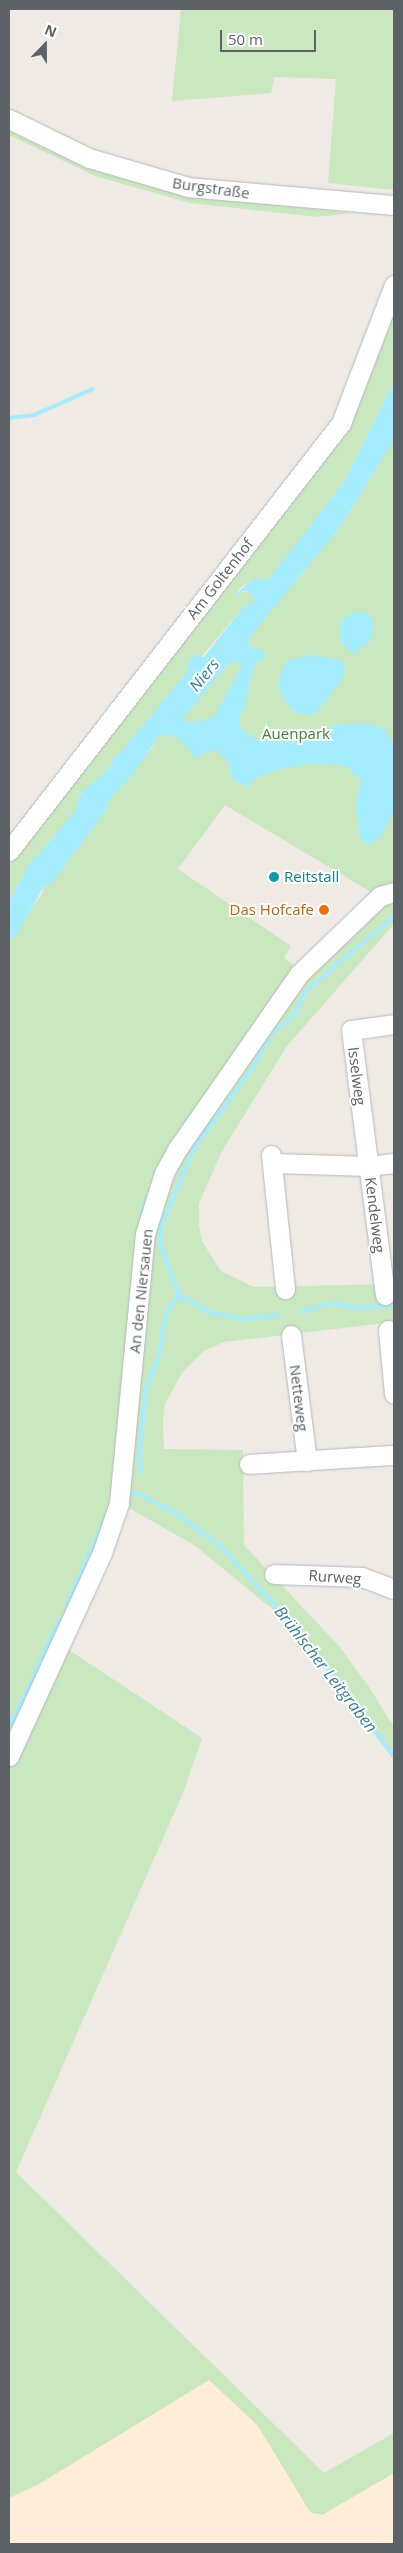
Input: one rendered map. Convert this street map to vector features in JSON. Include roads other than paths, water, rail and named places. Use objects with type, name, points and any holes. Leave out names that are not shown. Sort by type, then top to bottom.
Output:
[{"type":"street","name":"Burgstraße","points":[[9,120],[89,158],[188,188],[394,205]]},
{"type":"street","name":"Am Goltenhof","points":[[9,851],[341,423],[394,285]]},
{"type":"street","name":"An den Niersauen","points":[[9,1756],[102,1553],[119,1503],[125,1466],[145,1234],[164,1173],[204,1109],[299,974],[380,896],[394,892]]},
{"type":"street","name":"Isselweg","points":[[369,1166],[351,1030],[394,1024]]},
{"type":"street","name":"Kendelweg","points":[[285,1289],[273,1159],[369,1166],[394,1163]]},
{"type":"street","name":"Kendelweg","points":[[369,1166],[385,1295]]},
{"type":"street","points":[[388,1330],[394,1394]]},
{"type":"street","name":"Netteweg","points":[[291,1335],[307,1461]]},
{"type":"street","points":[[249,1464],[394,1455]]},
{"type":"street","name":"Rurweg","points":[[274,1574],[362,1577],[394,1589]]},
{"type":"water","name":"Niers","points":[[394,382],[394,439],[340,527],[248,639],[247,644],[267,654],[253,667],[244,709],[239,716],[240,728],[254,738],[271,741],[277,737],[288,743],[336,725],[364,723],[383,728],[394,745],[394,809],[381,837],[368,845],[359,837],[356,804],[361,781],[347,766],[315,763],[280,769],[258,777],[247,787],[233,780],[227,760],[215,750],[193,758],[190,750],[176,737],[160,734],[133,774],[108,801],[108,807],[51,884],[44,886],[15,937],[9,940],[9,902],[26,869],[77,809],[77,800],[83,791],[108,770],[113,758],[120,753],[188,671],[187,664],[195,654],[204,657],[245,605],[255,603],[249,591],[243,591],[238,596],[236,594],[253,579],[268,580],[344,482]],"holes":[[[231,661],[243,664],[215,715],[205,721],[184,722],[183,718]]]},
{"type":"water","points":[[358,611],[371,616],[374,631],[369,641],[353,654],[342,644],[339,628],[344,617]]},
{"type":"water","points":[[310,655],[340,660],[345,665],[343,678],[315,714],[297,714],[285,701],[277,683],[287,661]]},
{"type":"waterway","points":[[9,418],[34,415],[93,389]]},
{"type":"waterway","points":[[278,1315],[243,1319],[211,1313],[179,1295],[161,1246],[160,1229],[193,1150],[251,1070],[271,1034],[293,1017],[305,992],[393,917]]},
{"type":"waterway","points":[[141,1217],[147,1197]]},
{"type":"waterway","points":[[142,1472],[139,1460],[146,1388],[158,1360],[166,1313],[179,1295]]},
{"type":"waterway","points":[[300,1312],[332,1303],[359,1308],[394,1305]]},
{"type":"waterway","name":"Brühlscher Leitgraben","points":[[129,1495],[137,1493],[177,1514],[218,1544],[297,1629],[394,1757]]},
{"type":"waterway","points":[[66,1606],[102,1525]]},
{"type":"waterway","points":[[9,1728],[60,1619]]},
{"type":"place","name":"Reitstall","points":[[274,877]]},
{"type":"place","name":"Das Hofcafe","points":[[324,910]]},
{"type":"park label","name":"Auenpark","points":[[296,734]]}]
